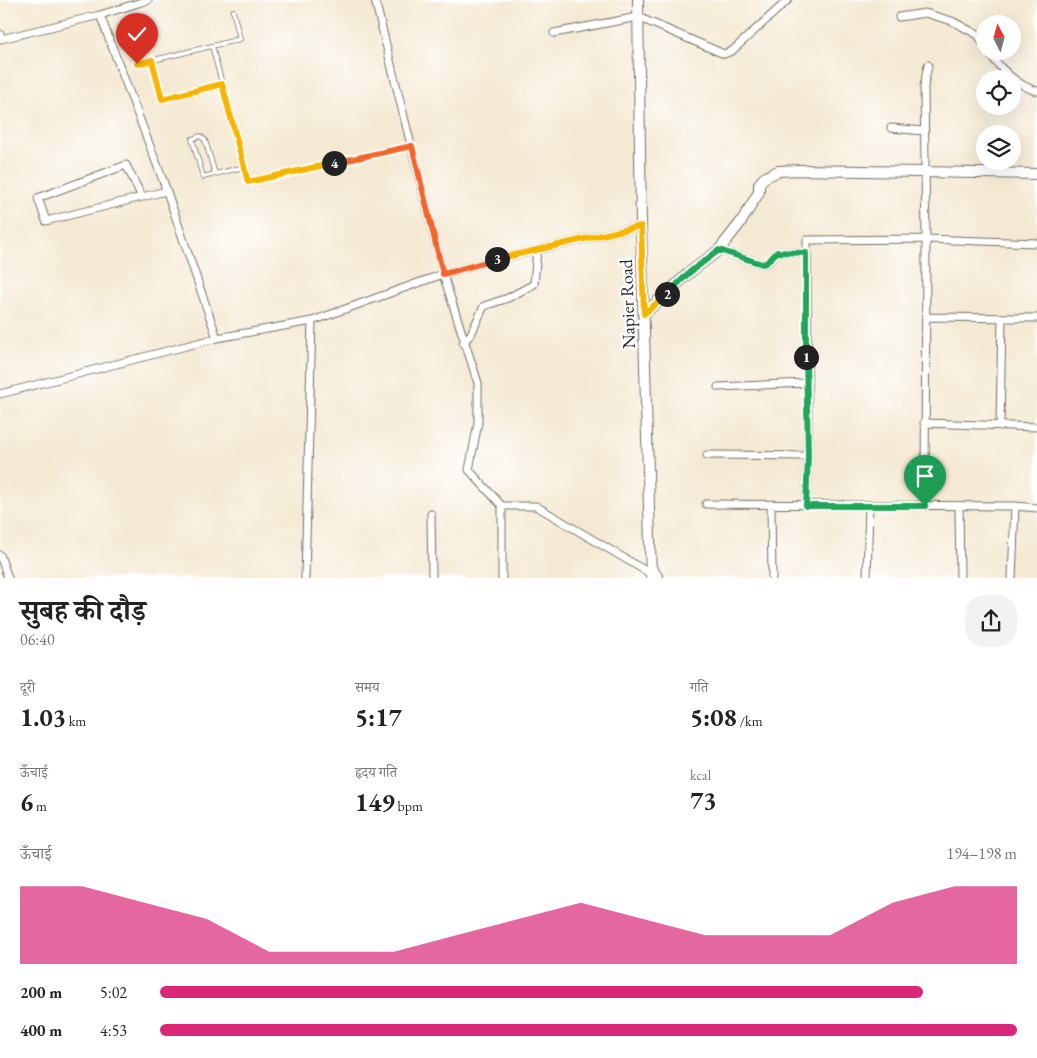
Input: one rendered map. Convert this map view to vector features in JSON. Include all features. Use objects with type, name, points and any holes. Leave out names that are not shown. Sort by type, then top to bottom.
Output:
[{"type":"street","points":[[0,34],[1,39],[148,0]]},
{"type":"street","points":[[375,0],[443,274],[463,343],[478,383],[478,422],[469,470],[502,506],[502,578]]},
{"type":"street","name":"Napier Road","points":[[638,0],[641,226],[653,574]]},
{"type":"street","points":[[554,33],[638,16],[724,54],[732,51],[788,0]]},
{"type":"street","points":[[899,17],[925,13],[952,21],[976,34]]},
{"type":"street","points":[[100,14],[166,190],[217,338]]},
{"type":"street","points":[[995,60],[1028,89],[1037,91]]},
{"type":"street","points":[[925,506],[926,239],[924,86],[928,65]]},
{"type":"street","points":[[891,128],[924,131]]},
{"type":"street","points":[[142,197],[126,165],[38,198],[46,221],[142,197],[166,190]]},
{"type":"street","points":[[644,314],[690,272],[719,250],[741,222],[759,192],[759,184],[764,178],[778,171],[1037,174]]},
{"type":"street","points":[[0,394],[217,338],[312,321],[443,274],[641,226]]},
{"type":"street","points":[[806,506],[808,456],[806,240],[926,239],[1037,243]]},
{"type":"street","points":[[463,343],[471,334],[484,306],[508,298],[534,284],[537,250]]},
{"type":"street","points":[[719,250],[762,264],[766,263],[777,252],[806,253]]},
{"type":"street","points":[[926,317],[1037,318]]},
{"type":"street","points":[[1000,426],[1002,318]]},
{"type":"street","points":[[304,578],[312,321]]},
{"type":"street","points":[[718,387],[806,384]]},
{"type":"street","points":[[924,423],[1037,426]]},
{"type":"street","points":[[707,455],[808,456]]},
{"type":"street","points":[[706,504],[1015,506],[1037,508]]},
{"type":"street","points":[[771,505],[772,578]]},
{"type":"street","points":[[867,578],[869,505]]},
{"type":"street","points":[[502,506],[536,506],[653,574]]},
{"type":"street","points":[[959,506],[960,578]]},
{"type":"street","points":[[1012,578],[1015,506]]},
{"type":"street","points":[[431,514],[432,578]]},
{"type":"street","points":[[0,555],[8,578]]},
{"type":"lane","points":[[137,64],[240,39],[233,11]]},
{"type":"lane","points":[[212,46],[248,182],[412,146]]},
{"type":"lane","points":[[152,60],[162,99],[222,84]]},
{"type":"lane","points":[[215,174],[205,140],[200,136],[192,139],[204,177],[244,167]]},
{"type":"route","points":[[137,64],[152,60],[162,99],[222,84],[248,182],[412,146],[443,274],[490,261],[641,226],[644,314],[690,272],[719,250],[762,264],[766,263],[778,251],[806,253],[808,456],[806,506],[925,506]]}]
